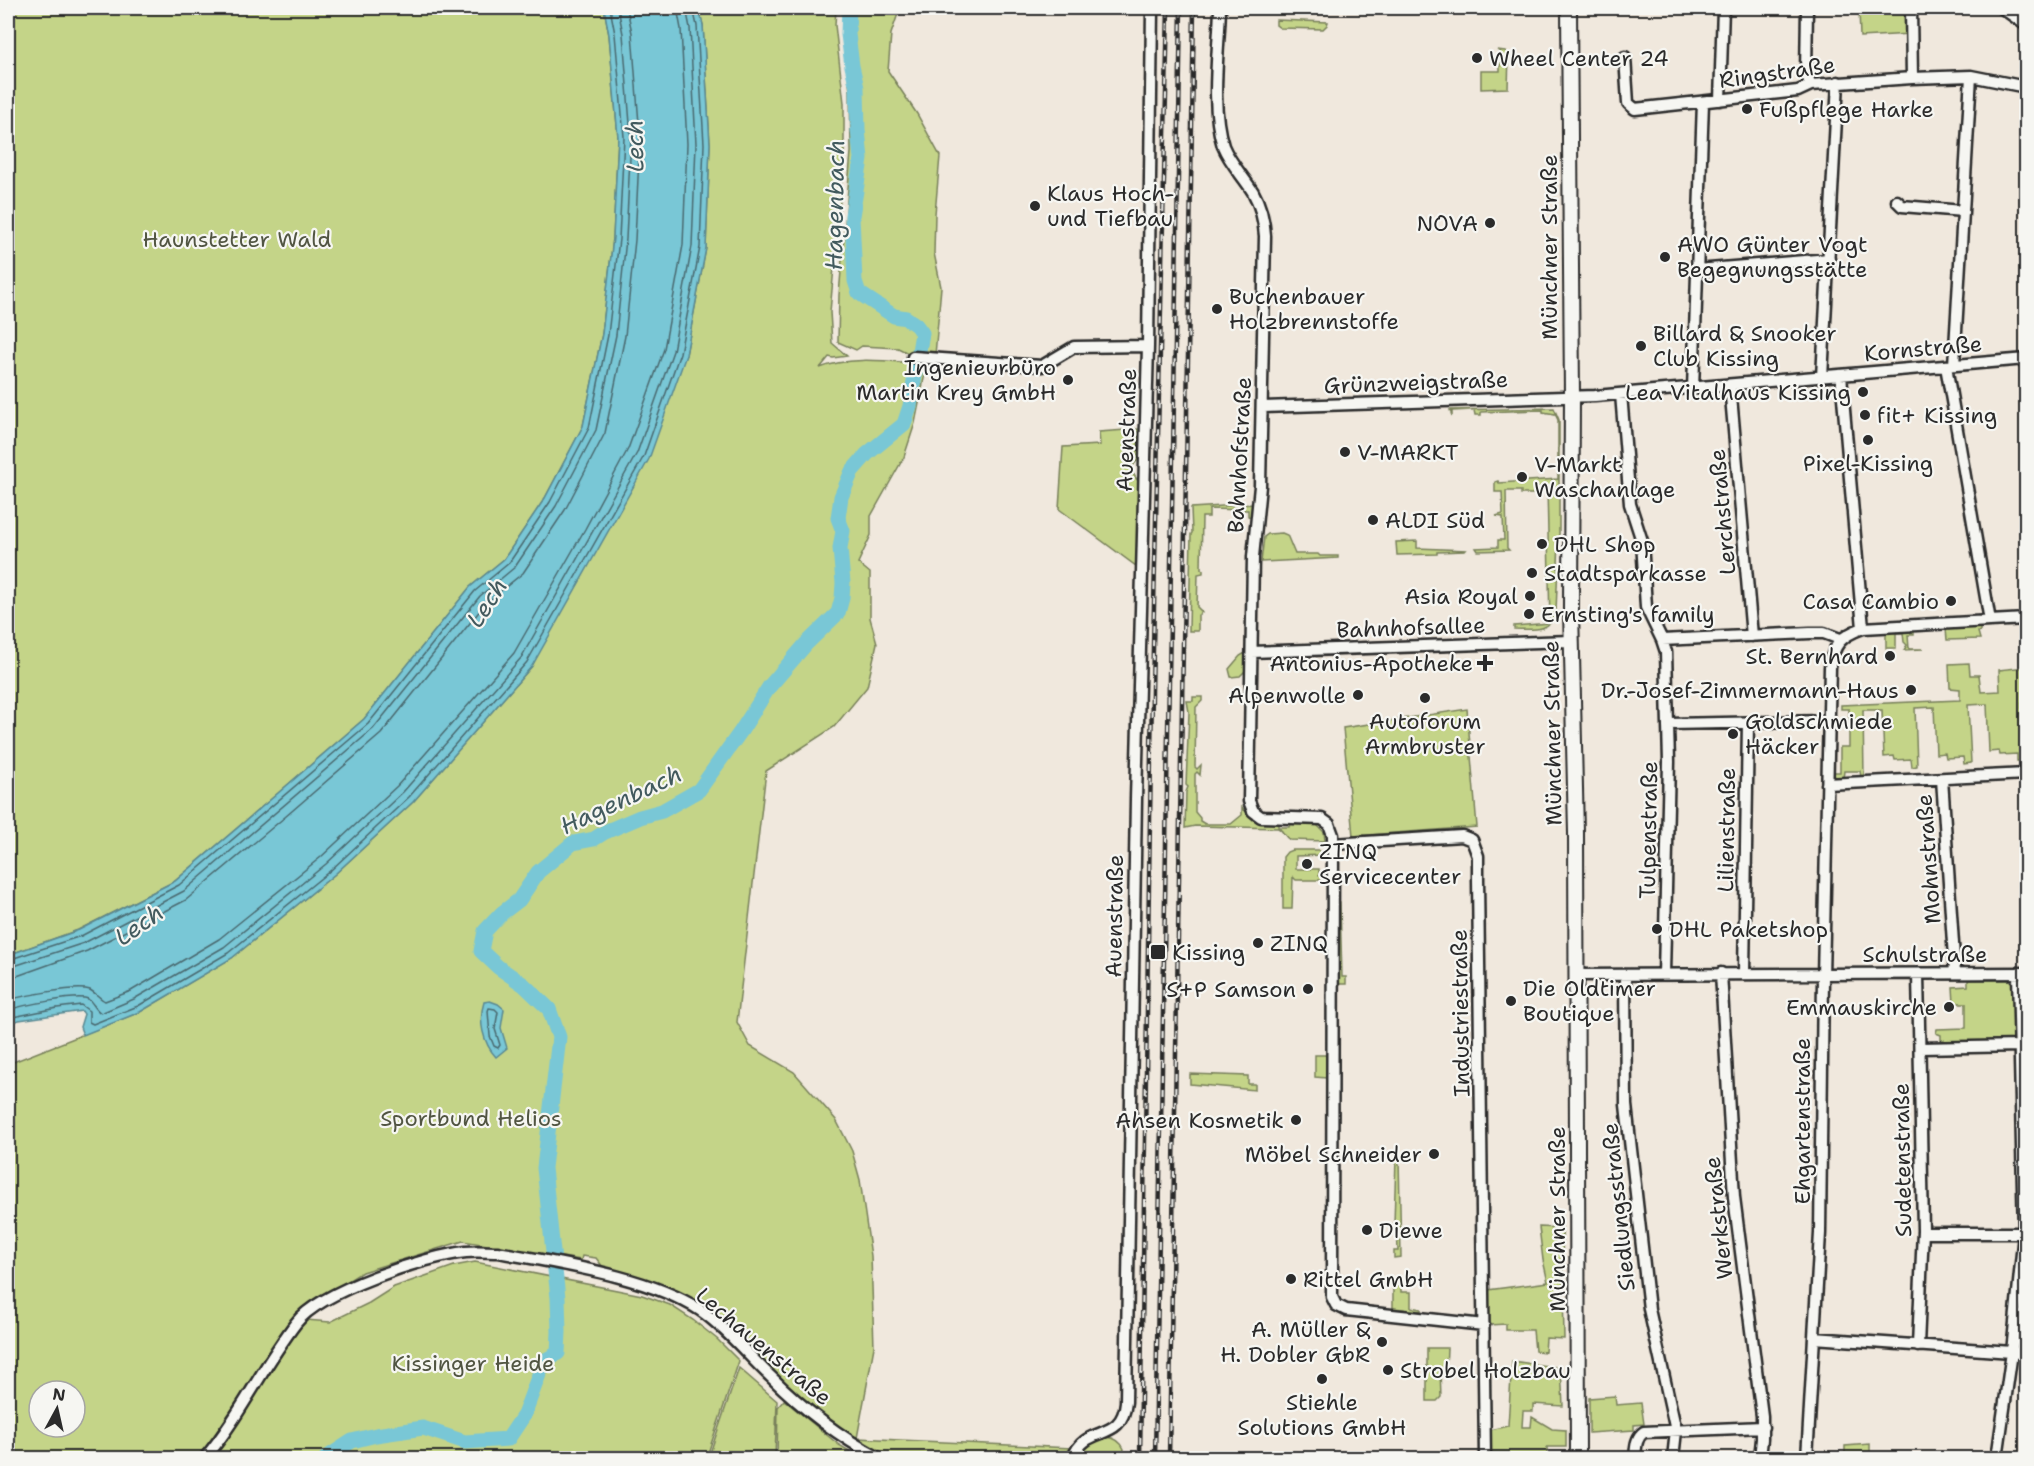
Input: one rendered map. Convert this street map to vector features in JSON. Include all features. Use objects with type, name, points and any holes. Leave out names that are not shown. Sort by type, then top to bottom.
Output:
[{"type":"main road","name":"Münchner Straße","points":[[1569,8],[1571,641],[1576,833],[1578,1458]]},
{"type":"street","name":"Auenstraße","points":[[1073,1458],[1078,1447],[1086,1439],[1119,1424],[1125,1415],[1126,1402],[1136,799],[1148,346],[1152,8]]},
{"type":"street","name":"Bahnhofstraße","points":[[1220,8],[1218,115],[1223,144],[1232,164],[1253,193],[1265,229],[1263,407],[1260,486],[1253,557],[1249,801],[1253,811],[1261,817],[1326,821],[1332,829],[1333,845]]},
{"type":"street","points":[[1720,100],[1723,8]]},
{"type":"street","points":[[1807,8],[1806,74],[1811,85]]},
{"type":"street","points":[[1911,8],[1912,78]]},
{"type":"street","points":[[2002,8],[2026,25]]},
{"type":"street","name":"Ringstraße","points":[[1625,57],[1626,96],[1630,107],[1642,109],[1798,91],[1811,85],[1838,82],[1971,76],[2026,87]]},
{"type":"street","points":[[1971,76],[1963,211],[1950,365],[1990,621]]},
{"type":"street","points":[[1822,377],[1838,82]]},
{"type":"street","points":[[1693,389],[1703,102]]},
{"type":"street","points":[[1897,201],[1902,207],[1963,211]]},
{"type":"street","points":[[1697,270],[1829,259]]},
{"type":"street","name":"Auenstraße","points":[[913,357],[1042,366],[1074,347],[1148,346]]},
{"type":"street","name":"Kornstraße","points":[[1572,396],[1730,386],[2026,359]]},
{"type":"street","points":[[1842,375],[1863,628]]},
{"type":"street","name":"Lerchstraße","points":[[1730,386],[1752,636]]},
{"type":"street","name":"Tulpenstraße","points":[[1621,394],[1630,504],[1642,541],[1646,607],[1666,652],[1669,724],[1664,974]]},
{"type":"street","name":"Grünzweigstraße","points":[[1263,407],[1572,396]]},
{"type":"street","points":[[1662,640],[1810,633],[1824,633],[1840,639],[1863,628],[2026,619]]},
{"type":"street","name":"Ehgartenstraße","points":[[1807,1458],[1821,1233],[1823,974],[1830,675],[1832,656],[1840,639]]},
{"type":"street","name":"Bahnhofsallee","points":[[1252,652],[1571,641]]},
{"type":"street","points":[[1669,724],[1829,721]]},
{"type":"street","name":"Lilienstraße","points":[[1744,973],[1748,723]]},
{"type":"street","points":[[1827,784],[2026,774]]},
{"type":"street","name":"Mohnstraße","points":[[1942,778],[1955,973]]},
{"type":"street","name":"Industriestraße","points":[[1333,845],[1461,836],[1472,840],[1476,849],[1485,1458]]},
{"type":"street","points":[[1333,845],[1332,1297],[1336,1305],[1347,1310],[1484,1325]]},
{"type":"street","name":"Werkstraße","points":[[1721,973],[1732,1177],[1763,1426],[1760,1458]]},
{"type":"street","points":[[1997,1458],[2025,1233],[2024,1082],[2021,1046],[2022,973]]},
{"type":"street","name":"Schulstraße","points":[[1576,975],[2022,973]]},
{"type":"street","name":"Sudetenstraße","points":[[1918,974],[1920,1048],[1918,1346]]},
{"type":"street","name":"Siedlungsstraße","points":[[1625,975],[1626,1105],[1651,1318],[1676,1431],[1673,1458]]},
{"type":"street","points":[[1920,1048],[2021,1046]]},
{"type":"street","points":[[1919,1231],[2025,1233]]},
{"type":"street","name":"Lechauenstraße","points":[[205,1458],[235,1418],[297,1322],[328,1297],[353,1285],[419,1263],[464,1252],[498,1252],[600,1273],[664,1292],[702,1311],[772,1379],[831,1428],[856,1446],[879,1458]]},
{"type":"street","points":[[1814,1338],[2026,1353]]},
{"type":"street","points":[[1635,1458],[1639,1436],[1644,1432],[1763,1426]]},
{"type":"green space","name":"Haunstetter Wald","points":[[8,8],[604,8],[609,35],[618,137],[613,238],[602,334],[583,426],[545,498],[504,559],[470,587],[364,719],[175,881],[78,930],[8,955]]},
{"type":"green space","name":"Sportbund Helios","points":[[699,8],[836,8],[835,25],[844,103],[844,155],[830,312],[832,343],[847,356],[829,357],[820,368],[859,360],[927,364],[915,423],[904,457],[871,516],[871,535],[858,563],[870,573],[870,618],[877,643],[867,687],[834,727],[766,771],[737,1022],[750,1046],[794,1072],[836,1120],[852,1151],[860,1180],[871,1256],[874,1347],[857,1438],[1071,1448],[1067,1458],[887,1458],[822,1416],[764,1364],[722,1321],[693,1299],[653,1284],[610,1276],[596,1258],[582,1256],[581,1260],[463,1241],[362,1272],[299,1312],[199,1458],[8,1458],[8,1064],[140,1012],[232,958],[335,874],[413,802],[532,666],[686,355],[706,248],[710,144],[703,25]]},
{"type":"green space","points":[[843,8],[848,8],[846,34],[856,89],[859,159],[850,214],[854,291],[869,304],[880,309],[887,307],[861,291],[857,282],[858,248],[854,233],[863,159],[859,87],[853,65],[852,8],[900,8],[891,34],[888,71],[917,114],[940,156],[934,253],[941,287],[935,355],[908,353],[898,348],[862,346],[856,350],[838,342],[839,295],[851,152],[850,91],[843,37]]},
{"type":"green space","points":[[1859,8],[1910,8],[1910,34],[1860,37]]},
{"type":"green space","points":[[1276,20],[1328,22],[1323,29],[1280,28],[1276,25]]},
{"type":"green space","points":[[1497,50],[1509,54],[1508,88],[1481,89],[1481,71],[1500,71],[1500,52]]},
{"type":"green space","points":[[1554,408],[1559,420],[1559,540],[1556,611],[1550,623],[1547,487],[1535,487],[1535,494],[1506,491],[1507,548],[1509,550],[1478,551],[1476,548],[1498,547],[1498,540],[1504,540],[1503,517],[1496,516],[1503,514],[1502,492],[1495,492],[1495,482],[1558,479],[1558,420],[1555,414],[1543,412],[1543,410],[1481,412],[1481,415],[1475,415],[1474,410],[1452,411],[1452,416],[1450,410]]},
{"type":"green space","points":[[1139,429],[1139,458],[1132,467],[1132,472],[1140,484],[1136,566],[1059,509],[1063,447],[1100,445],[1099,432]]},
{"type":"green space","points":[[1254,504],[1251,517],[1248,516],[1248,510],[1209,509],[1209,517],[1202,517],[1201,569],[1203,573],[1198,574],[1197,607],[1202,612],[1198,615],[1198,631],[1189,631],[1191,508]]},
{"type":"green space","points":[[1268,534],[1287,535],[1295,554],[1318,554],[1338,556],[1338,558],[1261,562],[1264,537]]},
{"type":"green space","points":[[1417,541],[1417,548],[1466,550],[1437,552],[1437,554],[1397,555],[1396,542]]},
{"type":"green space","points":[[1550,623],[1539,629],[1514,629],[1514,626]]},
{"type":"green space","points":[[1980,627],[1978,632],[1980,639],[1947,640],[1946,629]]},
{"type":"green space","points":[[1914,630],[1914,635],[1908,635],[1909,649],[1923,649],[1904,650],[1907,645],[1904,642],[1903,633],[1896,633],[1896,648],[1886,648],[1886,633]]},
{"type":"green space","points":[[1245,653],[1246,670],[1240,676],[1231,677],[1229,669]]},
{"type":"green space","points":[[1969,663],[1970,675],[1979,675],[1981,692],[2000,691],[1999,670],[2026,667],[2026,703],[2022,703],[2023,761],[2017,761],[2017,754],[2000,755],[1999,751],[1989,752],[1987,704],[1968,705],[1971,763],[1964,764],[1963,757],[1946,758],[1945,753],[1936,754],[1934,707],[1915,708],[1917,766],[1912,767],[1911,759],[1895,760],[1894,756],[1884,757],[1882,710],[1863,710],[1864,777],[1861,777],[1860,771],[1844,771],[1843,779],[1834,776],[1833,772],[1840,772],[1840,747],[1849,747],[1849,709],[1841,709],[1841,705],[1960,700],[1960,689],[1950,688],[1949,664]]},
{"type":"green space","points":[[1193,697],[1202,697],[1202,701],[1196,707],[1195,767],[1197,769],[1201,765],[1200,775],[1197,772],[1195,774],[1195,812],[1200,821],[1205,824],[1231,824],[1242,815],[1242,807],[1253,820],[1278,823],[1278,827],[1289,827],[1290,823],[1317,825],[1324,832],[1325,841],[1290,840],[1278,828],[1195,826],[1185,828],[1188,787],[1186,785],[1189,712],[1187,701],[1193,701]]},
{"type":"green space","points":[[1467,709],[1477,827],[1353,836],[1343,728]]},
{"type":"green space","points":[[1292,850],[1318,850],[1324,855],[1296,856],[1296,869],[1319,869],[1319,876],[1322,880],[1296,880],[1293,877],[1292,909],[1283,909],[1283,857]]},
{"type":"green space","points":[[1338,903],[1340,903],[1342,977],[1346,977],[1346,984],[1338,984]]},
{"type":"green space","points":[[1968,980],[2009,980],[2012,983],[2015,1039],[2012,1042],[1944,1043],[1941,1035],[1936,1033],[1937,1029],[1966,1028],[1966,1003],[1954,1003],[1953,987],[1968,986]]},
{"type":"green space","points":[[1315,1055],[1326,1055],[1326,1078],[1315,1077]]},
{"type":"green space","points":[[1190,1074],[1248,1076],[1248,1084],[1255,1084],[1255,1090],[1190,1084]]},
{"type":"green space","points":[[1396,1158],[1399,1158],[1401,1257],[1394,1258],[1394,1251],[1398,1251],[1397,1224],[1394,1224]]},
{"type":"green space","points":[[1539,1227],[1562,1228],[1564,1339],[1546,1338],[1545,1352],[1535,1351],[1533,1330],[1506,1330],[1506,1324],[1489,1325],[1488,1290],[1548,1282]]},
{"type":"green space","name":"Kissinger Heide","points":[[475,1262],[642,1295],[670,1305],[717,1339],[739,1361],[707,1456],[710,1458],[212,1458],[292,1337],[306,1320],[330,1322],[369,1303],[394,1287],[454,1266]]},
{"type":"green space","points":[[1393,1286],[1401,1286],[1401,1292],[1411,1292],[1411,1307],[1421,1309],[1421,1311],[1393,1308]]},
{"type":"green space","points":[[1427,1348],[1447,1348],[1446,1370],[1440,1370],[1441,1397],[1437,1401],[1427,1401]]},
{"type":"green space","points":[[1512,1361],[1561,1368],[1563,1406],[1533,1404],[1533,1411],[1523,1411],[1522,1427],[1531,1427],[1532,1417],[1552,1429],[1566,1430],[1566,1447],[1547,1447],[1547,1458],[1490,1458],[1490,1430],[1508,1426]]},
{"type":"green space","points":[[739,1368],[777,1401],[775,1458],[714,1458],[709,1456]]},
{"type":"green space","points":[[1615,1396],[1616,1405],[1641,1403],[1644,1424],[1634,1425],[1634,1430],[1589,1433],[1589,1398]]},
{"type":"green space","points":[[784,1400],[839,1445],[861,1458],[777,1458],[778,1407]]},
{"type":"green space","points":[[1107,1437],[1116,1439],[1121,1444],[1124,1449],[1122,1458],[1078,1458],[1085,1446]]},
{"type":"green space","points":[[1870,1444],[1870,1458],[1845,1458],[1845,1446]]},
{"type":"water","name":"Lech","points":[[604,8],[699,8],[703,25],[710,144],[706,248],[686,355],[649,459],[532,666],[413,802],[335,874],[232,958],[140,1012],[83,1035],[80,1027],[84,1014],[82,1011],[19,1020],[8,1024],[8,955],[79,930],[175,881],[364,719],[470,587],[504,559],[545,498],[583,426],[602,334],[613,238],[618,137],[609,35]]},
{"type":"water","points":[[490,1001],[504,1009],[501,1028],[507,1048],[496,1057],[485,1038],[482,1024],[484,1002]]},
{"type":"waterway","name":"Hagenbach","points":[[326,1458],[352,1441],[423,1428],[465,1442],[508,1439],[524,1415],[544,1361],[558,1353],[558,1298],[544,1168],[559,1037],[549,1009],[524,985],[498,967],[481,951],[485,931],[502,913],[519,900],[538,872],[573,843],[594,839],[640,817],[662,811],[699,790],[769,687],[806,644],[838,613],[843,583],[840,548],[843,531],[838,518],[841,497],[852,471],[867,454],[904,424],[910,406],[922,333],[906,318],[894,316],[859,293],[855,281],[852,216],[861,159],[857,88],[848,34],[849,8]]},
{"type":"railway","points":[[1140,1458],[1152,691],[1168,8]]},
{"type":"railway","points":[[1155,1458],[1181,8]]},
{"type":"railway","points":[[1169,1458],[1194,8]]},
{"type":"place","name":"Wheel Center 24","points":[[1477,58]]},
{"type":"place","name":"Fußpflege Harke","points":[[1747,109]]},
{"type":"place","name":"Klaus Hoch- und Tiefbau","points":[[1035,206]]},
{"type":"place","name":"NOVA","points":[[1490,223]]},
{"type":"place","name":"AWO Günter Vogt Begegnungsstätte","points":[[1665,257]]},
{"type":"place","name":"Buchenbauer Holzbrennstoffe","points":[[1217,309]]},
{"type":"place","name":"Billard & Snooker Club Kissing","points":[[1641,346]]},
{"type":"place","name":"Ingenieurbüro Martin Krey GmbH","points":[[1068,380]]},
{"type":"place","name":"Lea Vitalhaus Kissing","points":[[1863,392]]},
{"type":"place","name":"fit+ Kissing","points":[[1865,415]]},
{"type":"place","name":"Pixel-Kissing","points":[[1868,440]]},
{"type":"place","name":"V-MARKT","points":[[1345,452]]},
{"type":"place","name":"V-Markt Waschanlage","points":[[1522,477]]},
{"type":"place","name":"ALDI Süd","points":[[1373,520]]},
{"type":"place","name":"DHL Shop","points":[[1542,544]]},
{"type":"place","name":"Stadtsparkasse","points":[[1532,573]]},
{"type":"place","name":"Asia Royal","points":[[1530,596]]},
{"type":"place","name":"Casa Cambio","points":[[1951,601]]},
{"type":"place","name":"Ernsting's family","points":[[1529,614]]},
{"type":"place","name":"St. Bernhard","points":[[1890,656]]},
{"type":"place","name":"Antonius-Apotheke","points":[[1485,663]]},
{"type":"place","name":"Dr.-Josef-Zimmermann-Haus","points":[[1911,690]]},
{"type":"place","name":"Alpenwolle","points":[[1358,695]]},
{"type":"place","name":"Autoforum Armbruster","points":[[1425,698]]},
{"type":"place","name":"Goldschmiede Häcker","points":[[1733,734]]},
{"type":"place","name":"ZINQ Servicecenter","points":[[1307,864]]},
{"type":"place","name":"DHL Paketshop","points":[[1657,929]]},
{"type":"place","name":"ZINQ","points":[[1258,943]]},
{"type":"place","name":"Kissing","points":[[1158,952]]},
{"type":"place","name":"S+P Samson","points":[[1308,989]]},
{"type":"place","name":"Die Oldtimer Boutique","points":[[1511,1001]]},
{"type":"place","name":"Emmauskirche","points":[[1949,1007]]},
{"type":"place","name":"Ahsen Kosmetik","points":[[1296,1120]]},
{"type":"place","name":"Möbel Schneider","points":[[1434,1154]]},
{"type":"place","name":"Diewe","points":[[1367,1230]]},
{"type":"place","name":"Rittel GmbH","points":[[1291,1279]]},
{"type":"place","name":"A. Müller & H. Dobler GbR","points":[[1382,1342]]},
{"type":"place","name":"Strobel Holzbau","points":[[1388,1370]]},
{"type":"place","name":"Stiehle Solutions GmbH","points":[[1322,1379]]}]
